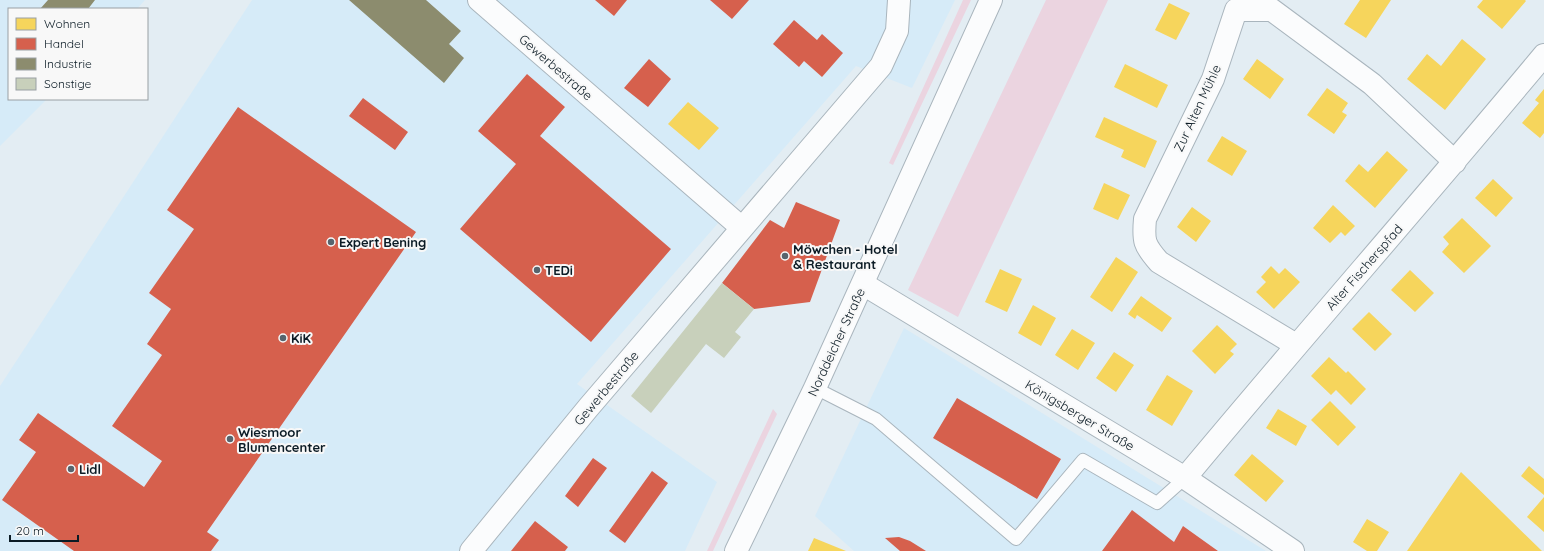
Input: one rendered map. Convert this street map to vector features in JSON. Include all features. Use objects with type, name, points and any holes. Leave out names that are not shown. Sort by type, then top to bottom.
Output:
[{"type":"street","name":"Gewerbestraße","points":[[479,0],[742,228]]},
{"type":"street","name":"Gewerbestraße","points":[[471,551],[588,408],[881,66],[897,31],[899,0]]},
{"type":"street","name":"Norddeicher Straße","points":[[736,551],[815,388],[991,0]]},
{"type":"street","name":"Zur Alten Mühle","points":[[1296,345],[1160,262],[1149,250],[1144,240],[1144,219],[1213,79],[1235,5],[1272,10],[1372,84],[1455,162]]},
{"type":"street","name":"Alter Fischerspfad","points":[[1185,478],[1296,345],[1455,162],[1544,55]]},
{"type":"street","name":"Königsberger Straße","points":[[863,284],[1185,478],[1293,551]]},
{"type":"lane","points":[[815,388],[876,419],[1016,539],[1082,460],[1157,503],[1185,478]]},
{"type":"shaded area","points":[[0,0],[145,0],[138,8],[8,8],[8,100],[46,100],[0,146]]},
{"type":"shaded area","points":[[252,0],[955,0],[912,88],[856,66],[577,384],[717,482],[685,551],[0,551],[0,386]]},
{"type":"shaded area","points":[[963,0],[971,0],[893,165],[889,163]]},
{"type":"shaded area","points":[[1046,0],[1108,0],[958,317],[908,290]]},
{"type":"shaded area","points":[[904,328],[1266,551],[854,551],[815,516]]},
{"type":"shaded area","points":[[773,409],[777,414],[713,551],[707,551]]},
{"type":"building: Wohnen","points":[[1360,0],[1391,0],[1366,38],[1344,24]]},
{"type":"building: Wohnen","points":[[1483,0],[1526,1],[1502,29],[1477,7]]},
{"type":"building: Wohnen","points":[[1169,3],[1190,13],[1176,40],[1155,30]]},
{"type":"building: Wohnen","points":[[1462,39],[1486,59],[1445,110],[1407,79],[1427,54],[1441,66]]},
{"type":"building: Wohnen","points":[[1257,59],[1284,79],[1270,99],[1243,79]]},
{"type":"building: Wohnen","points":[[1125,64],[1168,85],[1157,108],[1114,87]]},
{"type":"building: Wohnen","points":[[1327,88],[1348,103],[1342,112],[1347,115],[1334,134],[1307,115]]},
{"type":"building: Wohnen","points":[[1544,89],[1544,133],[1540,138],[1522,123],[1539,103],[1535,100]]},
{"type":"building: Wohnen","points":[[688,102],[719,128],[699,150],[668,124]]},
{"type":"building: Wohnen","points":[[1104,117],[1157,141],[1145,168],[1121,157],[1124,150],[1095,137]]},
{"type":"building: Wohnen","points":[[1222,136],[1247,151],[1232,176],[1207,161]]},
{"type":"building: Wohnen","points":[[1387,151],[1408,170],[1375,208],[1345,181],[1359,164],[1368,172]]},
{"type":"building: Wohnen","points":[[1493,179],[1513,198],[1496,217],[1475,198]]},
{"type":"building: Wohnen","points":[[1104,183],[1130,195],[1118,220],[1093,209]]},
{"type":"building: Wohnen","points":[[1333,205],[1355,226],[1345,236],[1341,232],[1330,243],[1313,228]]},
{"type":"building: Wohnen","points":[[1192,207],[1211,221],[1196,242],[1177,227]]},
{"type":"building: Wohnen","points":[[1462,218],[1491,246],[1464,273],[1442,252],[1449,244],[1443,237]]},
{"type":"building: Wohnen","points":[[1116,257],[1138,272],[1112,312],[1090,297]]},
{"type":"building: Wohnen","points":[[1271,266],[1279,274],[1285,268],[1300,282],[1274,309],[1256,292],[1266,282],[1261,277]]},
{"type":"building: Wohnen","points":[[1000,269],[1022,279],[1007,312],[985,302]]},
{"type":"building: Wohnen","points":[[1410,270],[1434,293],[1415,312],[1391,290]]},
{"type":"building: Wohnen","points":[[1141,296],[1172,318],[1162,332],[1137,315],[1135,319],[1128,314]]},
{"type":"building: Wohnen","points":[[1033,305],[1056,318],[1041,346],[1018,333]]},
{"type":"building: Wohnen","points":[[1369,312],[1392,334],[1375,351],[1352,329]]},
{"type":"building: Wohnen","points":[[1217,325],[1237,344],[1230,351],[1234,354],[1215,374],[1192,351]]},
{"type":"building: Wohnen","points":[[1072,329],[1095,343],[1078,370],[1055,355]]},
{"type":"building: Wohnen","points":[[1114,352],[1134,365],[1116,392],[1096,378]]},
{"type":"building: Wohnen","points":[[1329,357],[1346,373],[1348,371],[1366,389],[1351,405],[1336,390],[1331,395],[1311,376]]},
{"type":"building: Wohnen","points":[[1167,375],[1193,391],[1172,426],[1146,410]]},
{"type":"building: Wohnen","points":[[1330,401],[1356,427],[1338,446],[1311,420]]},
{"type":"building: Wohnen","points":[[1278,409],[1307,426],[1296,446],[1266,428]]},
{"type":"building: Wohnen","points":[[1252,454],[1284,481],[1266,502],[1234,475]]},
{"type":"building: Wohnen","points":[[1529,466],[1544,479],[1544,495],[1521,476]]},
{"type":"building: Wohnen","points":[[1461,472],[1542,551],[1407,551]]},
{"type":"building: Wohnen","points":[[1544,497],[1544,532],[1527,517]]},
{"type":"building: Wohnen","points":[[1367,519],[1389,532],[1377,551],[1367,551],[1353,542]]},
{"type":"building: Wohnen","points":[[814,538],[846,551],[808,551]]},
{"type":"building: Handel","points":[[595,0],[627,0],[614,16]]},
{"type":"building: Handel","points":[[710,0],[749,0],[732,19]]},
{"type":"building: Handel","points":[[794,20],[817,40],[822,34],[843,53],[822,77],[804,61],[799,67],[773,44]]},
{"type":"building: Handel","points":[[649,59],[671,79],[648,107],[624,88]]},
{"type":"building: Handel","points":[[527,74],[565,107],[540,136],[671,249],[591,342],[460,229],[516,164],[478,131]]},
{"type":"building: Handel","points":[[363,98],[408,132],[395,150],[349,116]]},
{"type":"building: Handel","points":[[238,107],[416,232],[207,532],[219,540],[211,551],[74,551],[2,500],[36,452],[19,440],[38,413],[144,487],[162,461],[112,426],[162,355],[147,344],[171,309],[149,293],[194,229],[167,210]]},
{"type":"building: Handel","name":"Möwchen - Hotel & Restaurant","points":[[796,202],[840,220],[810,302],[754,309],[722,283],[770,220],[784,228]]},
{"type":"building: Handel","points":[[957,398],[1061,459],[1037,499],[933,438]]},
{"type":"building: Handel","points":[[593,458],[607,468],[578,507],[565,496]]},
{"type":"building: Handel","points":[[652,471],[668,483],[625,543],[609,531]]},
{"type":"building: Handel","points":[[1132,510],[1174,542],[1183,526],[1218,551],[1102,551]]},
{"type":"building: Handel","points":[[535,521],[568,547],[565,551],[511,551]]},
{"type":"building: Handel","points":[[899,537],[910,541],[926,551],[900,551],[885,538]]},
{"type":"building: Industrie","points":[[48,0],[95,0],[89,8],[41,8]]},
{"type":"building: Industrie","points":[[349,0],[426,0],[461,31],[449,44],[464,58],[444,83]]},
{"type":"building: Sonstige","points":[[722,283],[754,309],[735,332],[741,337],[724,358],[706,344],[651,413],[631,396]]},
{"type":"place","name":"Expert Bening","points":[[331,242]]},
{"type":"place","name":"Möwchen - Hotel & Restaurant","points":[[785,256]]},
{"type":"place","name":"TEDi","points":[[537,270]]},
{"type":"place","name":"KiK","points":[[283,338]]},
{"type":"place","name":"Wiesmoor Blumencenter","points":[[230,439]]},
{"type":"place","name":"Lidl","points":[[71,469]]}]
